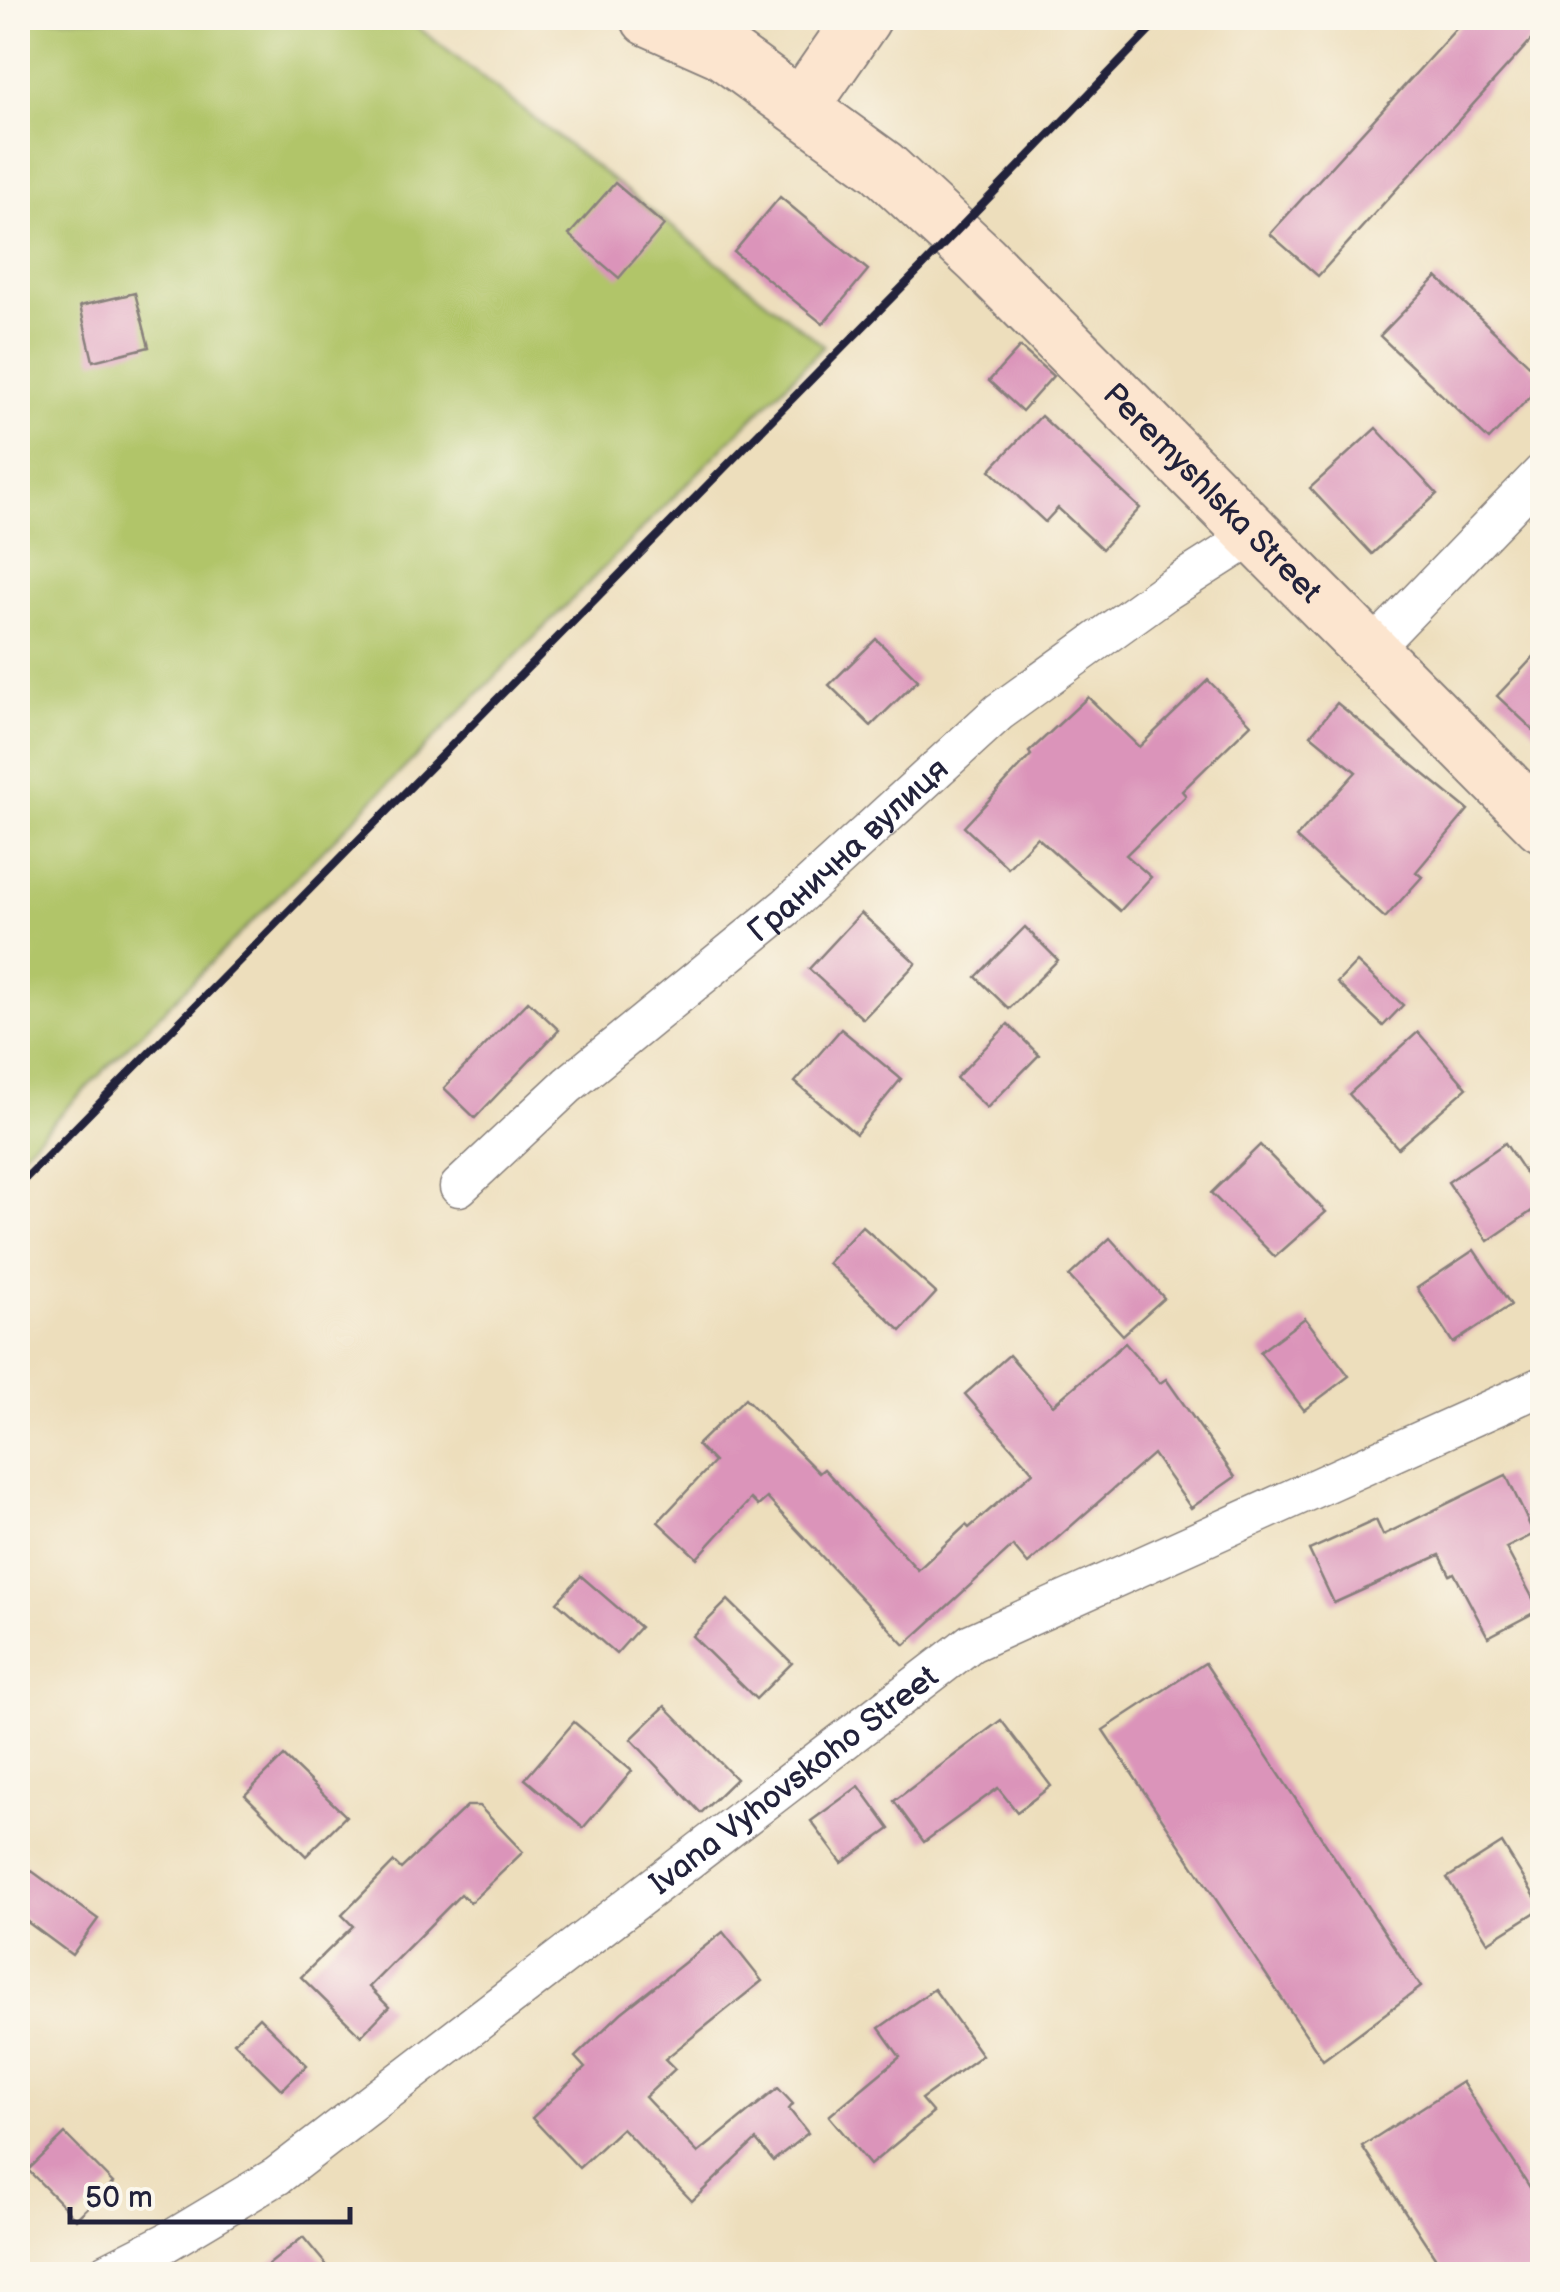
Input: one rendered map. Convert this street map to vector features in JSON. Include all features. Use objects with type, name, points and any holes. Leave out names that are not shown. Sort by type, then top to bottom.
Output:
[{"type":"main road","name":"Peremyshlska Street","points":[[649,18],[721,50],[882,166],[981,259],[1542,824]]},
{"type":"main road","points":[[802,106],[863,18]]},
{"type":"street","points":[[1372,650],[1542,473]]},
{"type":"street","name":"Гранична вулиця","points":[[459,1187],[568,1085],[786,907],[1000,712],[1165,592],[1256,534]]},
{"type":"street","name":"Ivana Vyhovskoho Street","points":[[104,2274],[168,2242],[277,2176],[972,1643],[1542,1386]]},
{"type":"green space","points":[[18,18],[406,18],[824,346],[18,1157]]},
{"type":"building","points":[[1466,18],[1542,18],[1542,28],[1318,276],[1270,234]]},
{"type":"building","points":[[615,183],[664,225],[619,278],[569,235]]},
{"type":"building","points":[[780,197],[868,270],[823,324],[734,252]]},
{"type":"building","points":[[1437,277],[1542,377],[1542,384],[1489,440],[1380,336]]},
{"type":"building","points":[[135,293],[149,347],[93,361],[80,306]]},
{"type":"building","points":[[1020,347],[1053,376],[1022,411],[989,381]]},
{"type":"building","points":[[1041,416],[1140,508],[1102,549],[1058,508],[1045,522],[990,470]]},
{"type":"building","points":[[1376,428],[1437,494],[1372,554],[1310,488]]},
{"type":"building","points":[[876,639],[918,680],[871,726],[829,685]]},
{"type":"building","points":[[1542,648],[1542,738],[1497,696]]},
{"type":"building","points":[[1208,680],[1251,724],[1182,791],[1186,796],[1126,855],[1151,877],[1120,911],[1037,837],[1008,868],[964,827],[1031,755],[1029,752],[1088,697],[1139,747]]},
{"type":"building","points":[[1337,703],[1468,810],[1416,872],[1422,877],[1385,918],[1296,838],[1356,772],[1311,735]]},
{"type":"building","points":[[861,913],[916,963],[863,1019],[809,969]]},
{"type":"building","points":[[1025,927],[1058,960],[1009,1009],[976,977]]},
{"type":"building","points":[[1357,962],[1403,1005],[1383,1026],[1337,983]]},
{"type":"building","points":[[528,1001],[559,1030],[475,1118],[444,1088]]},
{"type":"building","points":[[1008,1024],[1039,1055],[987,1108],[956,1078]]},
{"type":"building","points":[[841,1029],[901,1079],[856,1134],[795,1082]]},
{"type":"building","points":[[1418,1032],[1467,1088],[1398,1148],[1349,1094]]},
{"type":"building","points":[[1505,1143],[1542,1198],[1542,1204],[1488,1241],[1448,1182]]},
{"type":"building","points":[[1260,1145],[1326,1212],[1275,1257],[1211,1193]]},
{"type":"building","points":[[862,1226],[936,1293],[901,1331],[828,1263]]},
{"type":"building","points":[[1110,1238],[1164,1298],[1123,1335],[1069,1276]]},
{"type":"building","points":[[1474,1250],[1511,1305],[1453,1343],[1417,1288]]},
{"type":"building","points":[[1305,1318],[1349,1376],[1304,1410],[1260,1352]]},
{"type":"building","points":[[1125,1343],[1160,1383],[1166,1379],[1235,1477],[1191,1508],[1153,1454],[1028,1564],[1013,1546],[905,1645],[767,1498],[758,1506],[751,1499],[697,1558],[658,1522],[714,1462],[697,1445],[745,1398],[819,1473],[824,1469],[918,1570],[966,1525],[969,1528],[1033,1472],[965,1394],[1009,1355],[1053,1405]]},
{"type":"building","points":[[1506,1475],[1534,1534],[1506,1548],[1539,1610],[1488,1637],[1440,1555],[1334,1603],[1309,1550],[1376,1520],[1383,1535]]},
{"type":"building","points":[[581,1576],[640,1627],[616,1654],[557,1602]]},
{"type":"building","points":[[728,1600],[792,1663],[756,1699],[692,1636]]},
{"type":"building","points":[[1205,1663],[1421,1987],[1323,2060],[1103,1730]]},
{"type":"building","points":[[665,1706],[736,1779],[701,1813],[631,1739]]},
{"type":"building","points":[[1001,1720],[1051,1786],[1017,1812],[998,1788],[924,1842],[894,1801]]},
{"type":"building","points":[[574,1722],[632,1771],[583,1828],[525,1779]]},
{"type":"building","points":[[284,1756],[346,1816],[306,1856],[245,1795]]},
{"type":"building","points":[[859,1786],[890,1829],[842,1863],[811,1821]]},
{"type":"building","points":[[467,1806],[479,1806],[523,1852],[470,1903],[461,1894],[369,1987],[389,2007],[361,2036],[301,1977],[353,1926],[342,1915],[394,1862],[401,1869]]},
{"type":"building","points":[[1502,1843],[1542,1908],[1488,1942],[1447,1878]]},
{"type":"building","points":[[18,1861],[98,1919],[72,1955],[18,1915]]},
{"type":"building","points":[[723,1932],[762,1981],[665,2059],[675,2069],[645,2097],[698,2153],[778,2088],[793,2104],[789,2109],[808,2133],[773,2161],[756,2140],[692,2201],[622,2128],[579,2168],[532,2118],[585,2068],[575,2057],[621,2013]]},
{"type":"building","points":[[934,1989],[982,2055],[921,2099],[933,2113],[870,2165],[829,2116],[900,2057],[879,2028]]},
{"type":"building","points":[[259,2017],[307,2065],[282,2090],[234,2042]]},
{"type":"building","points":[[1462,2082],[1542,2206],[1542,2274],[1446,2274],[1362,2146]]},
{"type":"building","points":[[65,2134],[113,2183],[76,2219],[28,2170]]},
{"type":"building","points":[[303,2237],[334,2274],[257,2274]]},
{"type":"railway","points":[[18,1186],[1162,18]]}]
